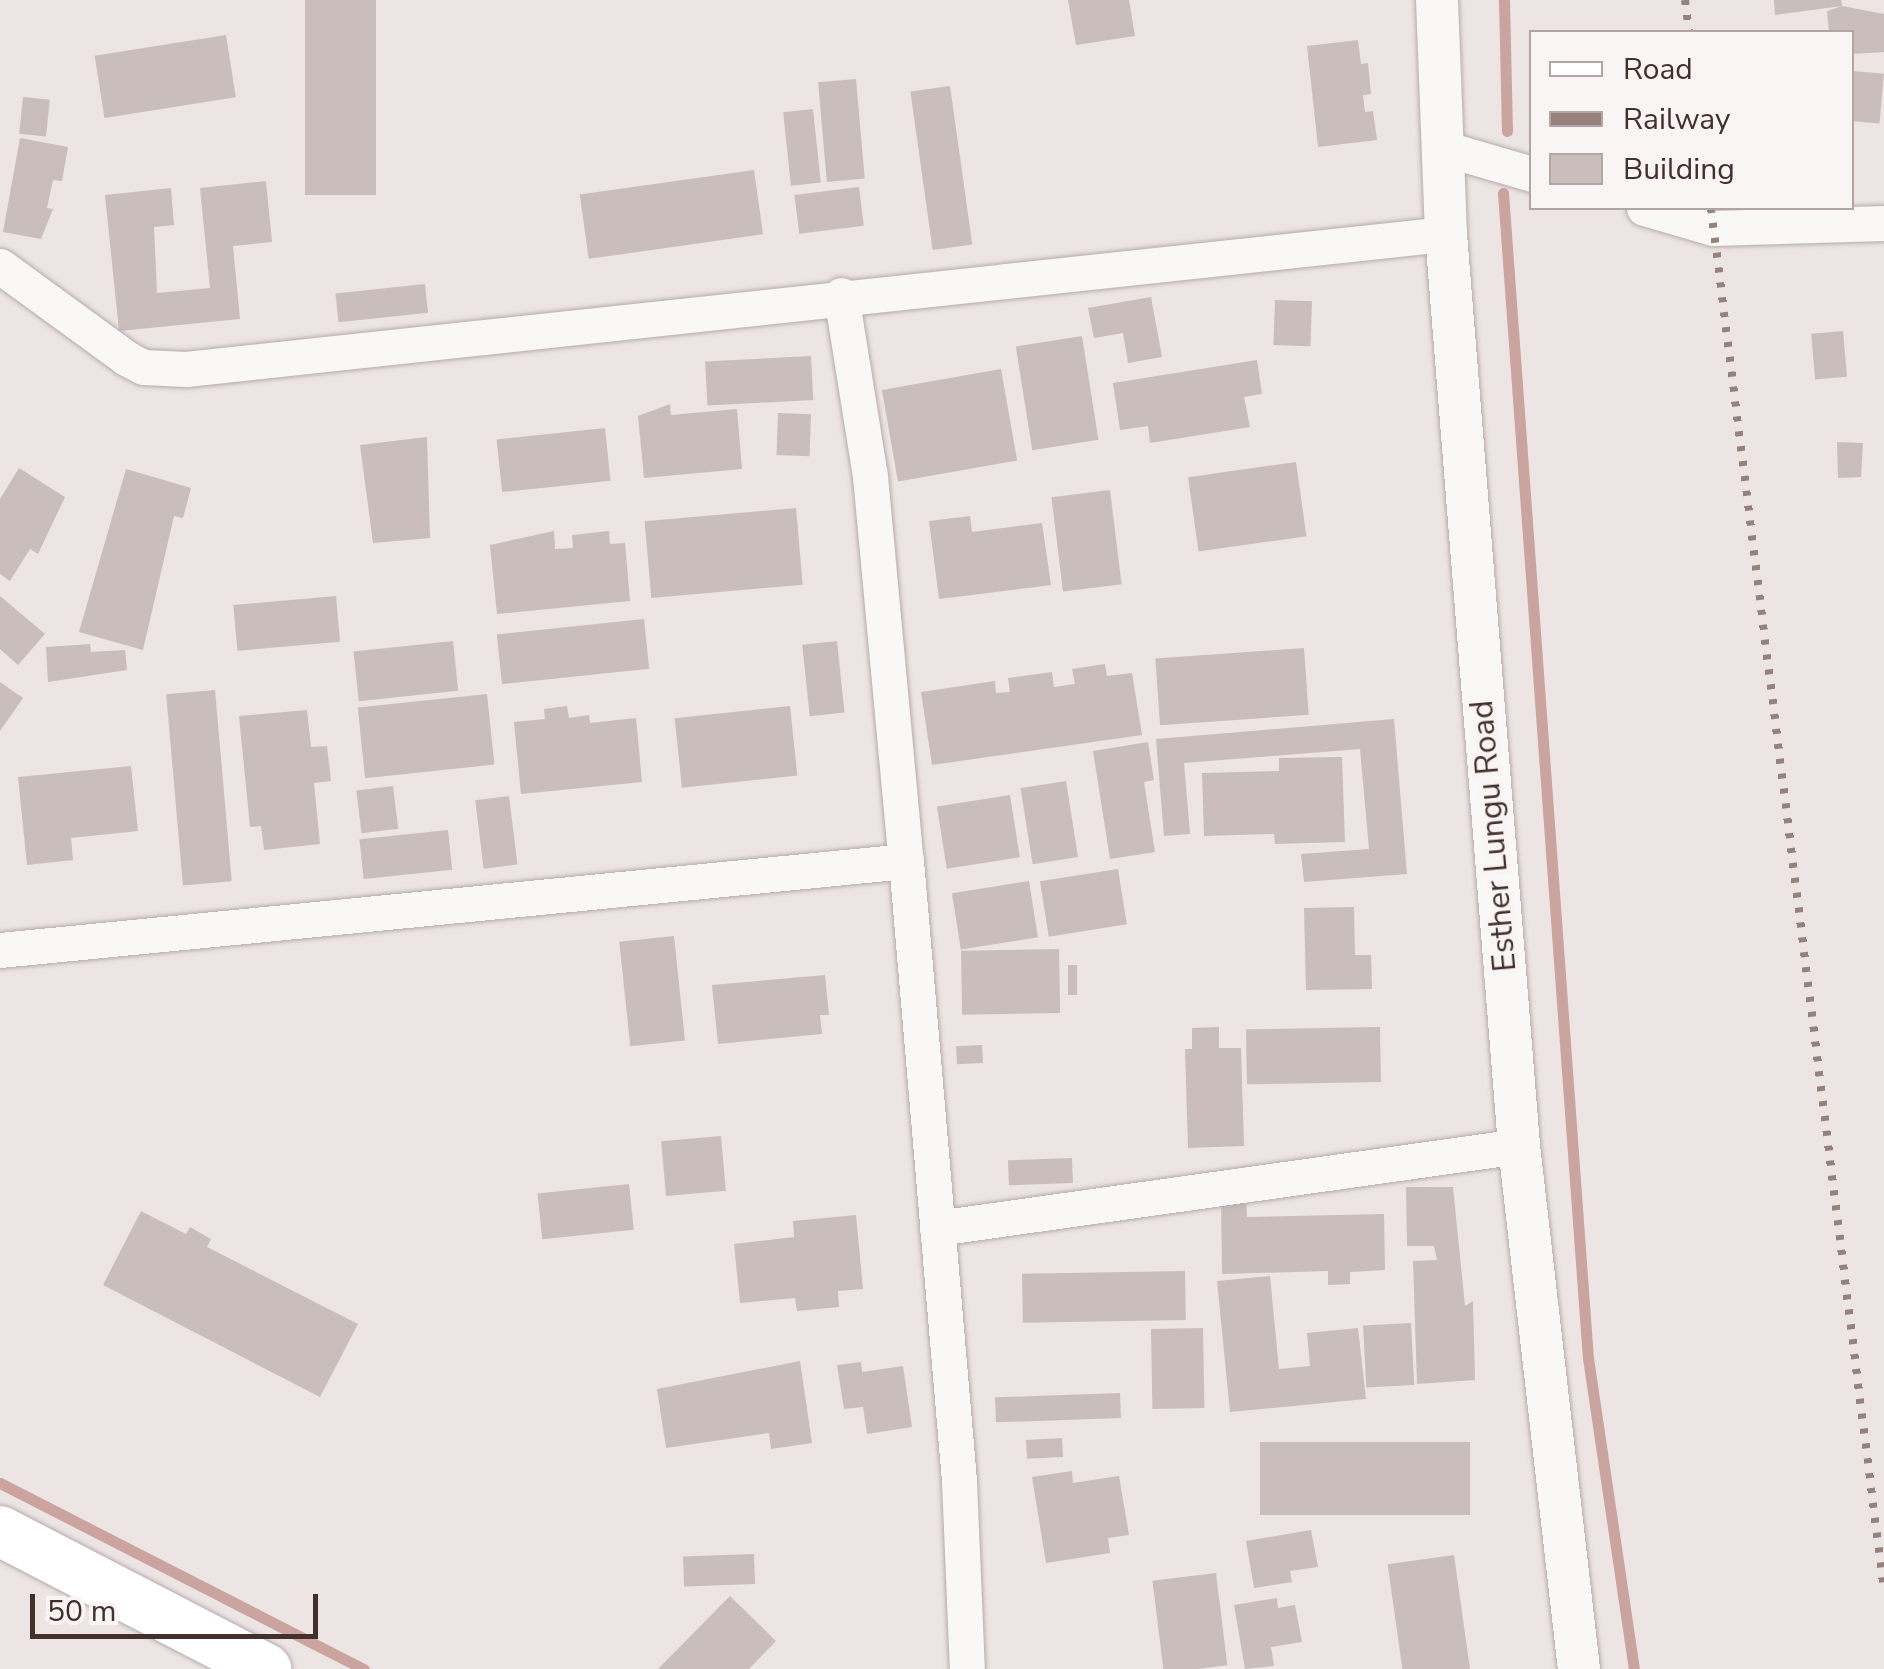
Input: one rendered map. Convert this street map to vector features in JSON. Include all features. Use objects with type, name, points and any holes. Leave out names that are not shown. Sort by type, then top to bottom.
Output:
[{"type":"main road","points":[[0,1531],[266,1669]]},
{"type":"street","name":"Esther Lungu Road","points":[[1437,0],[1446,149],[1446,234],[1520,1146],[1579,1669]]},
{"type":"street","points":[[1446,149],[1529,173]]},
{"type":"street","points":[[1651,210],[1713,228],[1884,223]]},
{"type":"street","points":[[0,266],[101,344],[144,367],[162,369],[1446,234]]},
{"type":"street","points":[[841,295],[870,476],[906,861],[959,1481],[967,1669]]},
{"type":"street","points":[[0,950],[906,861]]},
{"type":"street","points":[[937,1228],[1520,1146]]},
{"type":"building","points":[[305,0],[376,0],[376,195],[305,195]]},
{"type":"building","points":[[1068,0],[1129,0],[1135,36],[1076,45]]},
{"type":"building","points":[[1774,0],[1841,0],[1842,6],[1775,15]]},
{"type":"building","points":[[1842,6],[1884,14],[1884,52],[1854,54],[1854,30],[1829,30],[1827,11]]},
{"type":"building","points":[[226,35],[236,97],[104,118],[95,56]]},
{"type":"building","points":[[1358,40],[1361,64],[1368,63],[1371,94],[1363,95],[1365,112],[1373,111],[1377,140],[1318,147],[1307,46]]},
{"type":"building","points":[[1854,71],[1884,74],[1880,124],[1854,121]]},
{"type":"building","points":[[856,79],[865,179],[827,182],[818,82]]},
{"type":"building","points":[[950,86],[972,244],[933,250],[910,92]]},
{"type":"building","points":[[23,97],[50,100],[46,137],[19,134]]},
{"type":"building","points":[[813,109],[821,183],[791,186],[783,112]]},
{"type":"building","points":[[20,138],[68,147],[62,181],[53,180],[47,208],[53,209],[41,239],[3,232]]},
{"type":"building","points":[[754,170],[763,234],[589,259],[580,194]]},
{"type":"building","points":[[266,181],[272,242],[233,246],[240,319],[119,331],[105,195],[171,188],[174,225],[154,227],[157,293],[210,288],[200,188]]},
{"type":"building","points":[[859,187],[864,226],[799,234],[794,195]]},
{"type":"building","points":[[425,284],[428,313],[339,322],[335,293]]},
{"type":"building","points":[[1151,297],[1162,357],[1128,363],[1123,333],[1094,338],[1088,308]]},
{"type":"building","points":[[1275,300],[1312,301],[1310,346],[1273,345]]},
{"type":"building","points":[[1843,331],[1847,377],[1815,380],[1811,334]]},
{"type":"building","points":[[1082,336],[1098,440],[1032,450],[1016,346]]},
{"type":"building","points":[[811,356],[813,400],[707,405],[705,362]]},
{"type":"building","points":[[1257,360],[1262,394],[1244,397],[1250,427],[1150,443],[1148,426],[1120,430],[1113,383]]},
{"type":"building","points":[[1001,369],[1017,461],[898,482],[882,390]]},
{"type":"building","points":[[670,404],[671,415],[737,409],[742,469],[644,478],[638,416]]},
{"type":"building","points":[[778,413],[811,414],[810,456],[777,455]]},
{"type":"building","points":[[605,428],[611,481],[502,492],[497,439]]},
{"type":"building","points":[[427,437],[430,538],[373,543],[360,445]]},
{"type":"building","points":[[1837,442],[1863,443],[1861,477],[1838,478]]},
{"type":"building","points":[[1296,462],[1306,536],[1198,551],[1188,477]]},
{"type":"building","points":[[19,468],[65,497],[38,554],[30,549],[10,581],[0,574],[0,499]]},
{"type":"building","points":[[126,469],[191,488],[183,518],[174,516],[143,650],[79,632]]},
{"type":"building","points":[[1110,490],[1122,584],[1063,591],[1051,497]]},
{"type":"building","points":[[796,508],[803,585],[651,598],[645,521]]},
{"type":"building","points":[[970,516],[972,532],[1042,523],[1051,585],[939,599],[929,521]]},
{"type":"building","points":[[554,531],[555,549],[573,548],[572,535],[609,531],[610,544],[625,543],[630,601],[497,614],[490,545]]},
{"type":"building","points":[[0,596],[45,634],[18,665],[0,649]]},
{"type":"building","points":[[336,596],[340,642],[237,651],[233,605]]},
{"type":"building","points":[[644,619],[649,669],[502,684],[497,634]]},
{"type":"building","points":[[453,641],[458,691],[359,701],[354,651]]},
{"type":"building","points":[[837,641],[845,713],[810,716],[802,645]]},
{"type":"building","points":[[90,644],[91,652],[125,650],[127,670],[48,682],[46,647]]},
{"type":"building","points":[[1304,648],[1309,715],[1160,725],[1155,658]]},
{"type":"building","points":[[1105,664],[1107,676],[1132,673],[1142,735],[932,765],[921,692],[995,681],[996,693],[1010,692],[1008,678],[1052,672],[1054,687],[1075,684],[1072,669]]},
{"type":"building","points":[[0,682],[23,698],[0,731]]},
{"type":"building","points":[[215,690],[232,881],[183,886],[166,694]]},
{"type":"building","points":[[487,694],[494,765],[365,778],[358,708]]},
{"type":"building","points":[[567,706],[569,718],[589,715],[590,723],[636,718],[642,782],[521,794],[514,722],[545,719],[544,709]]},
{"type":"building","points":[[790,706],[797,776],[682,788],[675,718]]},
{"type":"building","points":[[307,710],[311,747],[327,746],[331,781],[314,783],[320,844],[264,850],[261,826],[250,827],[239,716]]},
{"type":"building","points":[[1394,719],[1407,874],[1304,882],[1301,854],[1369,849],[1360,749],[1184,763],[1190,834],[1164,836],[1156,739]]},
{"type":"building","points":[[1148,742],[1154,780],[1144,782],[1155,852],[1110,859],[1093,751]]},
{"type":"building","points":[[1342,757],[1345,842],[1275,844],[1274,834],[1204,836],[1202,773],[1279,771],[1279,758]]},
{"type":"building","points":[[131,766],[138,831],[71,838],[73,860],[27,865],[18,777]]},
{"type":"building","points":[[1066,781],[1078,857],[1033,864],[1021,788]]},
{"type":"building","points":[[393,786],[398,829],[362,833],[356,791]]},
{"type":"building","points":[[1010,795],[1020,857],[947,869],[937,807]]},
{"type":"building","points":[[509,796],[517,864],[484,869],[475,800]]},
{"type":"building","points":[[448,830],[452,870],[364,879],[359,839]]},
{"type":"building","points":[[1118,869],[1127,924],[1049,937],[1040,881]]},
{"type":"building","points":[[1029,881],[1038,937],[961,950],[952,893]]},
{"type":"building","points":[[1354,907],[1355,955],[1371,955],[1372,989],[1306,990],[1304,908]]},
{"type":"building","points":[[674,936],[685,1040],[630,1046],[619,942]]},
{"type":"building","points":[[1059,949],[1060,1013],[962,1015],[961,951]]},
{"type":"building","points":[[1068,965],[1077,965],[1077,995],[1068,995]]},
{"type":"building","points":[[825,975],[829,1015],[820,1015],[822,1034],[718,1044],[712,985]]},
{"type":"building","points":[[1219,1027],[1219,1048],[1241,1048],[1244,1146],[1188,1148],[1185,1049],[1192,1049],[1192,1028]]},
{"type":"building","points":[[1380,1027],[1381,1082],[1247,1084],[1246,1029]]},
{"type":"building","points":[[982,1045],[983,1063],[957,1064],[956,1046]]},
{"type":"building","points":[[721,1136],[726,1191],[666,1196],[661,1141]]},
{"type":"building","points":[[1072,1158],[1073,1183],[1009,1185],[1008,1160]]},
{"type":"building","points":[[629,1184],[634,1230],[542,1239],[538,1194]]},
{"type":"building","points":[[1406,1187],[1453,1187],[1465,1306],[1473,1301],[1475,1380],[1417,1384],[1413,1261],[1437,1260],[1434,1246],[1407,1246]]},
{"type":"building","points":[[1221,1197],[1246,1197],[1247,1217],[1384,1214],[1385,1270],[1350,1272],[1350,1284],[1328,1285],[1328,1271],[1222,1274]]},
{"type":"building","points":[[141,1211],[186,1234],[190,1227],[211,1239],[207,1247],[358,1324],[320,1397],[103,1285]]},
{"type":"building","points":[[856,1215],[863,1289],[838,1291],[839,1307],[797,1311],[795,1298],[740,1303],[734,1244],[794,1237],[793,1221]]},
{"type":"building","points":[[1185,1271],[1186,1320],[1023,1323],[1022,1274]]},
{"type":"building","points":[[1270,1276],[1279,1369],[1310,1366],[1307,1333],[1358,1328],[1366,1399],[1230,1412],[1217,1281]]},
{"type":"building","points":[[1411,1323],[1414,1385],[1366,1387],[1363,1326]]},
{"type":"building","points":[[1203,1328],[1204,1408],[1152,1409],[1151,1329]]},
{"type":"building","points":[[800,1361],[812,1443],[771,1449],[769,1433],[666,1448],[657,1389]]},
{"type":"building","points":[[861,1362],[862,1372],[903,1366],[912,1427],[867,1434],[863,1407],[844,1409],[837,1365]]},
{"type":"building","points":[[1120,1393],[1121,1418],[996,1422],[995,1397]]},
{"type":"building","points":[[1062,1438],[1063,1457],[1027,1459],[1026,1440]]},
{"type":"building","points":[[1260,1442],[1470,1442],[1470,1515],[1260,1515]]},
{"type":"building","points":[[1072,1471],[1073,1483],[1119,1476],[1129,1535],[1108,1538],[1110,1553],[1046,1563],[1032,1477]]},
{"type":"building","points":[[1311,1530],[1318,1567],[1290,1571],[1292,1582],[1254,1588],[1246,1541]]},
{"type":"building","points":[[754,1554],[755,1584],[684,1586],[683,1556]]},
{"type":"building","points":[[1454,1555],[1470,1669],[1402,1669],[1388,1564]]},
{"type":"building","points":[[1216,1573],[1227,1665],[1163,1669],[1152,1581]]},
{"type":"building","points":[[730,1596],[776,1641],[749,1669],[658,1669]]},
{"type":"building","points":[[1277,1598],[1278,1608],[1295,1605],[1302,1642],[1271,1647],[1274,1666],[1245,1669],[1234,1605]]},
{"type":"waterway","points":[[1504,0],[1507,131]]},
{"type":"waterway","points":[[1503,193],[1588,1358],[1634,1669]]},
{"type":"waterway","points":[[0,1483],[364,1669]]},
{"type":"railway","points":[[1685,0],[1689,30]]},
{"type":"railway","points":[[1711,210],[1884,1591]]}]
